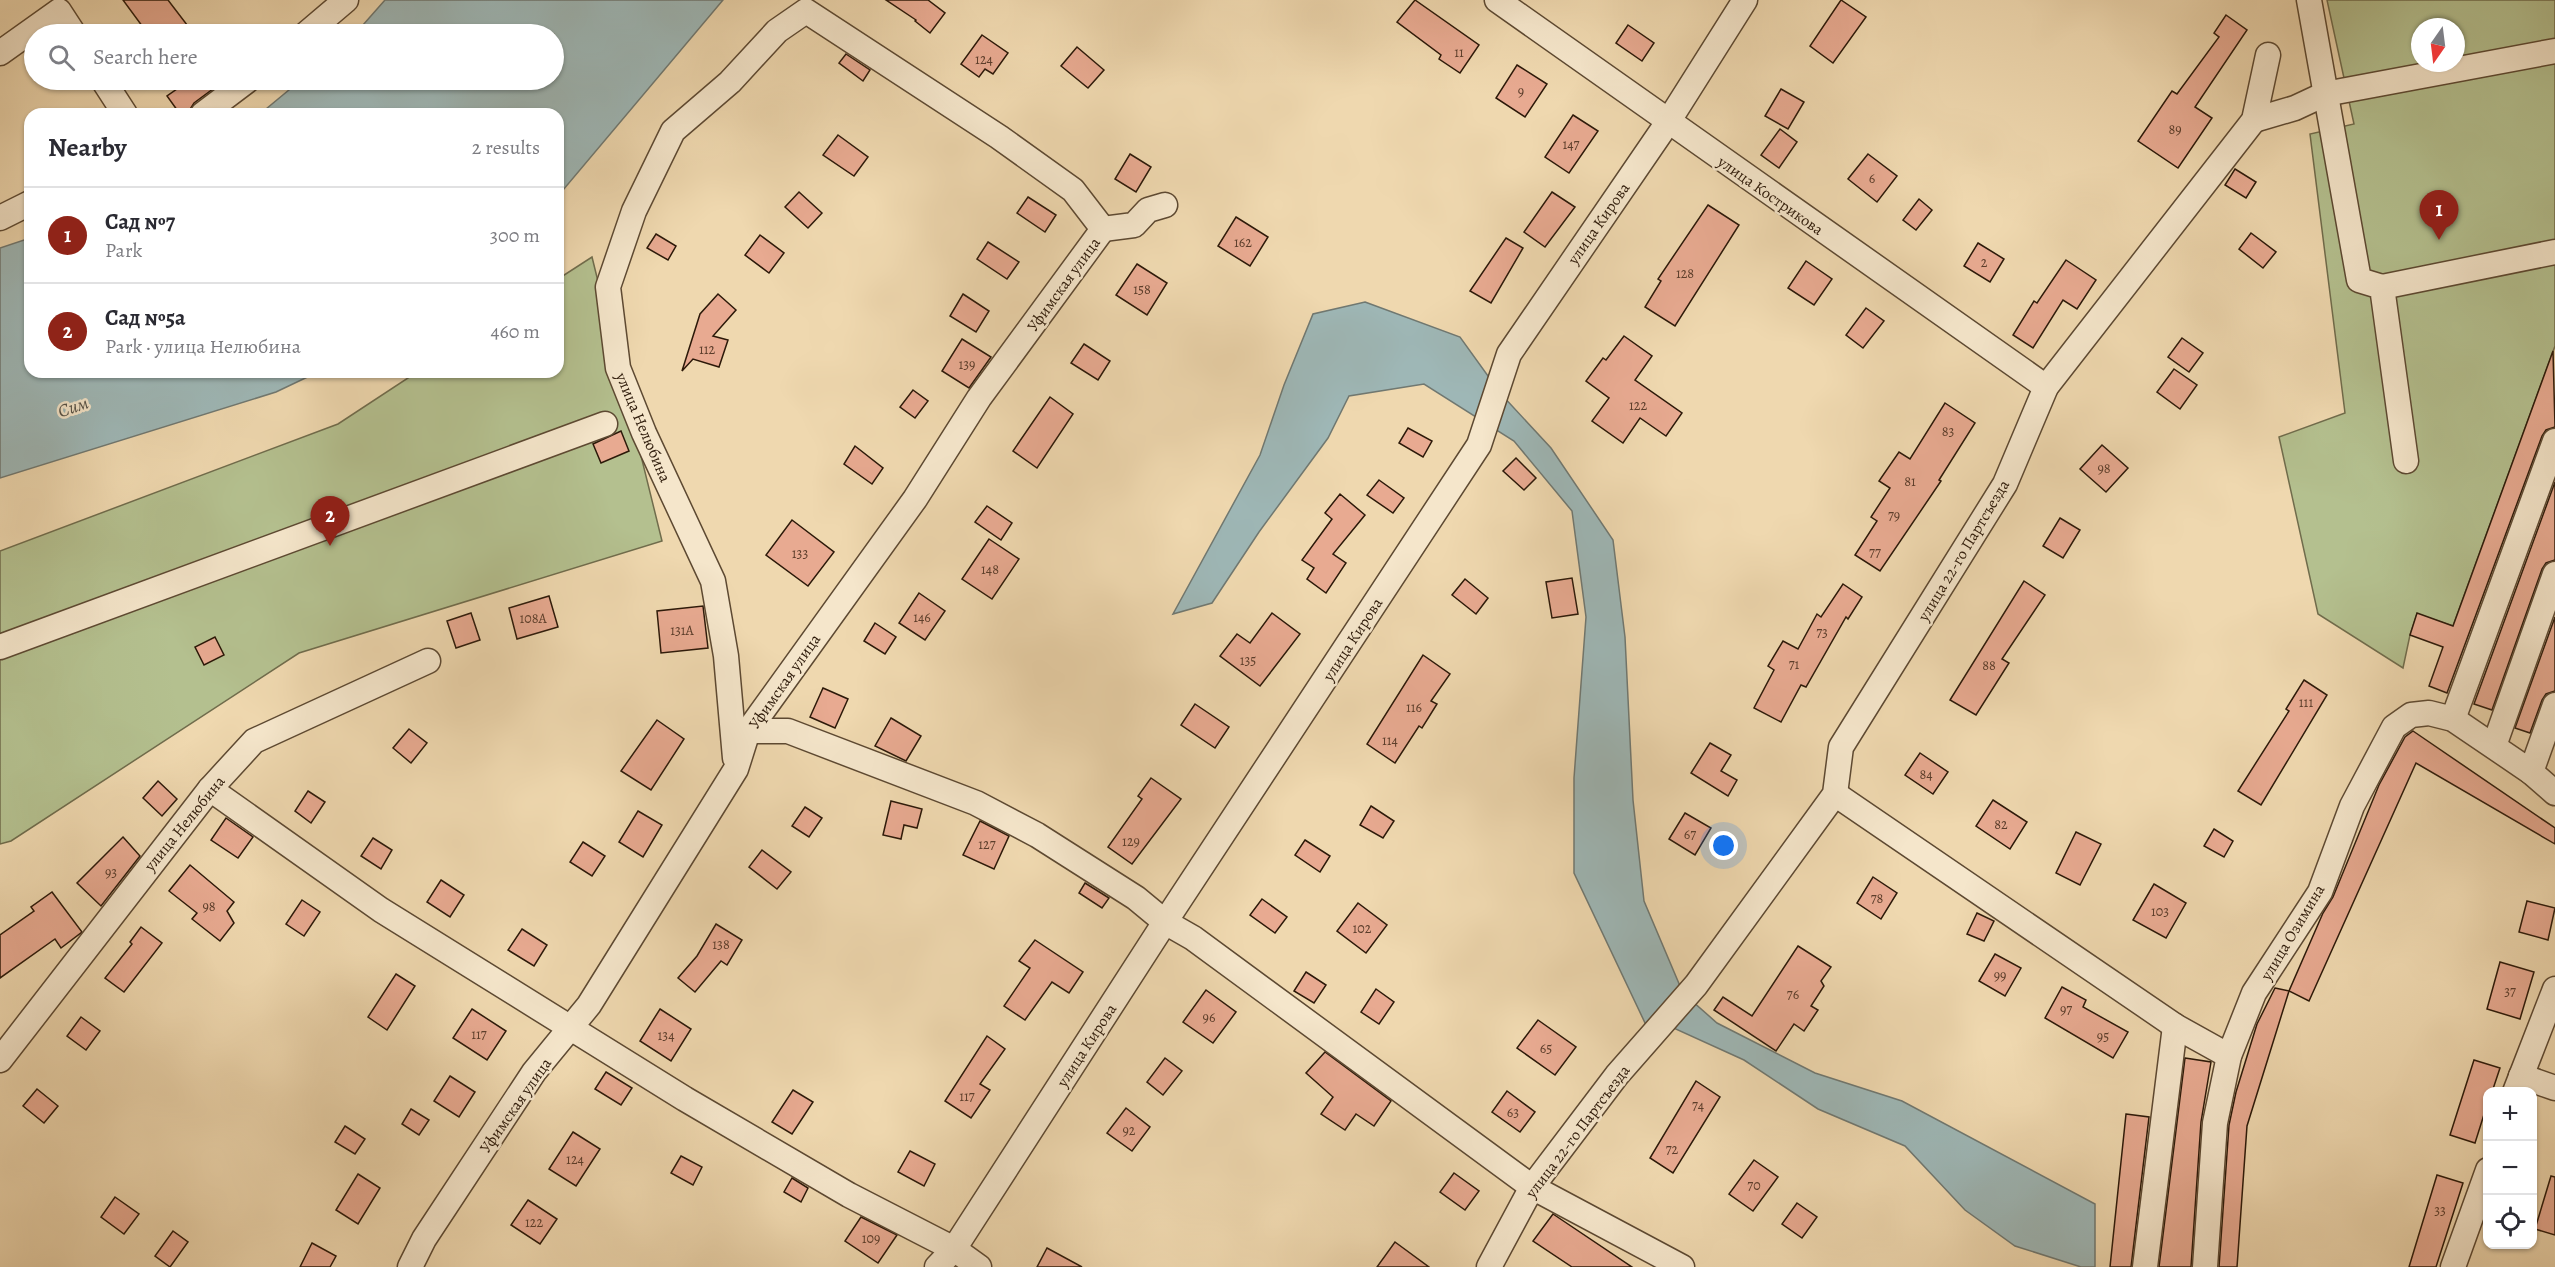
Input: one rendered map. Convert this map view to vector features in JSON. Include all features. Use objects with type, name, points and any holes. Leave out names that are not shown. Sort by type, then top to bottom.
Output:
[{"type":"street","points":[[318,24],[346,0]]},
{"type":"street","name":"улица Кострикова","points":[[1497,0],[2046,387]]},
{"type":"street","name":"улица Кирова","points":[[937,1267],[954,1250],[1165,922],[1479,445],[1509,354],[1668,122],[1745,0]]},
{"type":"street","points":[[2309,0],[2359,280],[2382,288],[2555,252]]},
{"type":"street","points":[[40,24],[65,6],[71,24]]},
{"type":"street","name":"улица Нелюбина","points":[[736,769],[726,656],[713,581],[644,434],[618,368],[608,287],[634,211],[673,131],[730,82],[777,32],[806,11],[999,137],[1073,190],[1103,230]]},
{"type":"street","points":[[0,53],[24,36]]},
{"type":"street","points":[[2253,120],[2295,108],[2325,94],[2555,51]]},
{"type":"street","name":"улица 22-го Партсъезда","points":[[1489,1267],[1532,1187],[1617,1075],[1657,1033],[1696,985],[1835,794],[1841,747],[2004,484],[2046,387],[2253,120],[2268,55]]},
{"type":"street","points":[[109,90],[121,108]]},
{"type":"street","points":[[211,108],[235,90]]},
{"type":"street","points":[[1103,230],[1134,225],[1148,210],[1165,205]]},
{"type":"street","points":[[0,218],[24,207]]},
{"type":"street","name":"Уфимская улица","points":[[410,1267],[424,1239],[534,1072],[589,1005],[736,769],[748,731],[915,499],[979,398],[1103,230]]},
{"type":"street","points":[[2382,288],[2406,461]]},
{"type":"street","points":[[0,647],[605,424]]},
{"type":"street","points":[[2452,719],[2555,441]]},
{"type":"street","points":[[2494,746],[2555,574]]},
{"type":"street","name":"улица Нелюбина","points":[[0,1060],[210,789],[254,741],[428,661]]},
{"type":"street","points":[[2531,772],[2555,705]]},
{"type":"street","name":"улица Озимина","points":[[2205,1267],[2215,1123],[2229,1056],[2254,993],[2320,892],[2352,806],[2394,727],[2411,715],[2429,713],[2452,719],[2531,772],[2555,793]]},
{"type":"street","points":[[748,731],[788,731],[976,803],[1037,835],[1136,898],[1165,922],[1193,938],[1532,1187],[1656,1251],[1682,1267]]},
{"type":"street","points":[[210,789],[381,910],[766,1148],[954,1250],[980,1267]]},
{"type":"street","points":[[1835,794],[2175,1026],[2229,1056]]},
{"type":"street","points":[[2555,989],[2518,1084],[2555,1088]]},
{"type":"street","points":[[2145,1267],[2175,1026]]},
{"type":"street","points":[[2453,1267],[2483,1181]]},
{"type":"green space","points":[[2327,0],[2555,0],[2555,346],[2453,626],[2417,614],[2403,668],[2318,614],[2279,437],[2345,413],[2310,134],[2354,124]]},
{"type":"green space","points":[[592,257],[662,541],[299,653],[11,841],[0,844],[0,551],[338,424],[408,378],[564,378],[564,275]]},
{"type":"water","points":[[385,0],[723,0],[564,189],[564,108],[267,108],[289,90],[564,90],[564,24],[364,24]]},
{"type":"water","name":"Сим","points":[[24,240],[24,378],[305,378],[276,392],[0,478],[0,248]]},
{"type":"water","points":[[1365,302],[1460,337],[1501,394],[1551,448],[1613,540],[1625,637],[1633,800],[1644,901],[1683,993],[1717,1023],[1815,1073],[1902,1101],[2095,1204],[2095,1267],[2081,1267],[2015,1246],[1965,1210],[1905,1146],[1818,1109],[1744,1060],[1654,1019],[1646,1025],[1574,873],[1574,778],[1586,617],[1572,511],[1514,441],[1424,384],[1349,396],[1328,438],[1259,532],[1212,603],[1173,614],[1260,455],[1284,385],[1313,314]]},
{"type":"building","points":[[123,0],[168,0],[186,24],[141,24]]},
{"type":"building","points":[[886,0],[928,0],[945,13],[930,33],[916,20]]},
{"type":"building","points":[[1415,0],[1479,45],[1460,73],[1439,59],[1441,55],[1397,22]]},
{"type":"building","points":[[1841,0],[1866,17],[1833,63],[1810,46]]},
{"type":"building","points":[[2226,15],[2247,30],[2195,107],[2212,118],[2178,168],[2138,141],[2172,91],[2177,94],[2219,37],[2214,33]]},
{"type":"building","points":[[1628,25],[1654,43],[1642,61],[1616,43]]},
{"type":"building","points":[[982,35],[1008,53],[993,74],[985,69],[979,77],[961,64]]},
{"type":"building","points":[[1077,47],[1104,70],[1088,88],[1061,66]]},
{"type":"building","points":[[846,54],[870,70],[863,81],[839,63]]},
{"type":"building","points":[[1517,65],[1547,84],[1525,117],[1496,98]]},
{"type":"building","points":[[1781,89],[1804,102],[1788,129],[1765,116]]},
{"type":"building","points":[[176,90],[212,90],[191,108],[176,108],[167,96]]},
{"type":"building","points":[[1573,115],[1598,131],[1569,173],[1545,157]]},
{"type":"building","points":[[1780,129],[1797,142],[1779,168],[1761,155]]},
{"type":"building","points":[[838,135],[868,157],[854,176],[823,155]]},
{"type":"building","points":[[1130,154],[1151,167],[1136,192],[1115,179]]},
{"type":"building","points":[[1868,154],[1897,176],[1877,202],[1848,179]]},
{"type":"building","points":[[2235,169],[2256,182],[2246,198],[2225,185]]},
{"type":"building","points":[[799,192],[822,213],[808,228],[785,207]]},
{"type":"building","points":[[1552,192],[1575,207],[1545,247],[1524,232]]},
{"type":"building","points":[[1028,197],[1056,215],[1045,232],[1017,213]]},
{"type":"building","points":[[1919,199],[1932,210],[1916,230],[1903,220]]},
{"type":"building","points":[[1708,205],[1739,225],[1675,326],[1645,307],[1661,281],[1658,279]]},
{"type":"building","points":[[1236,217],[1268,237],[1250,266],[1218,246]]},
{"type":"building","points":[[2251,233],[2276,252],[2263,268],[2239,249]]},
{"type":"building","points":[[656,234],[676,246],[668,260],[647,248]]},
{"type":"building","points":[[760,235],[784,253],[769,273],[745,255]]},
{"type":"building","points":[[1506,238],[1523,248],[1491,303],[1470,291]]},
{"type":"building","points":[[988,242],[1019,262],[1007,279],[977,259]]},
{"type":"building","points":[[1978,243],[2004,259],[1990,282],[1964,266]]},
{"type":"building","points":[[2066,260],[2096,280],[2077,309],[2063,300],[2033,348],[2013,335],[2034,301],[2037,303]]},
{"type":"building","points":[[1806,261],[1832,279],[1814,305],[1788,288]]},
{"type":"building","points":[[1137,264],[1167,283],[1147,315],[1116,295]]},
{"type":"building","points":[[718,294],[736,310],[713,336],[728,340],[719,367],[693,359],[682,371],[700,314]]},
{"type":"building","points":[[963,294],[989,311],[976,332],[950,316]]},
{"type":"building","points":[[1866,308],[1884,321],[1863,348],[1846,335]]},
{"type":"building","points":[[1624,336],[1652,356],[1635,380],[1682,413],[1666,436],[1640,418],[1623,443],[1592,421],[1609,398],[1586,381],[1603,358],[1606,360]]},
{"type":"building","points":[[2182,338],[2203,353],[2189,372],[2168,357]]},
{"type":"building","points":[[962,339],[991,357],[969,388],[942,371]]},
{"type":"building","points":[[1084,344],[1110,361],[1098,380],[1071,363]]},
{"type":"building","points":[[2553,351],[2555,427],[2546,430],[2542,436],[2447,693],[2429,686],[2443,647],[2410,635],[2417,613],[2453,626]]},
{"type":"building","points":[[2174,369],[2197,385],[2180,409],[2157,392]]},
{"type":"building","points":[[913,390],[928,401],[915,418],[900,407]]},
{"type":"building","points":[[1050,397],[1073,414],[1037,468],[1013,451]]},
{"type":"building","points":[[1945,403],[1975,423],[1939,480],[1941,481],[1880,571],[1855,555],[1877,521],[1871,517],[1890,488],[1879,481],[1899,452],[1910,459]]},
{"type":"building","points":[[1408,428],[1432,441],[1423,457],[1399,443]]},
{"type":"building","points":[[621,431],[629,451],[601,463],[593,444]]},
{"type":"building","points":[[2102,445],[2128,468],[2106,492],[2080,469]]},
{"type":"building","points":[[855,446],[883,468],[872,484],[844,464]]},
{"type":"building","points":[[1516,458],[1536,478],[1524,490],[1503,471]]},
{"type":"building","points":[[1379,480],[1404,498],[1393,513],[1367,495]]},
{"type":"building","points":[[2555,482],[2555,560],[2546,563],[2542,569],[2492,710],[2474,704]]},
{"type":"building","points":[[1340,494],[1365,515],[1333,554],[1346,563],[1326,593],[1307,579],[1314,568],[1302,560],[1332,519],[1325,513]]},
{"type":"building","points":[[987,506],[1012,523],[1001,540],[975,522]]},
{"type":"building","points":[[2060,518],[2080,530],[2063,558],[2043,546]]},
{"type":"building","points":[[792,520],[834,552],[808,586],[766,555]]},
{"type":"building","points":[[989,539],[1019,559],[992,599],[962,579]]},
{"type":"building","points":[[1572,578],[1578,614],[1552,618],[1546,582]]},
{"type":"building","points":[[1465,579],[1488,598],[1476,614],[1452,595]]},
{"type":"building","points":[[2024,581],[2045,595],[2002,659],[2009,663],[1976,715],[1950,700]]},
{"type":"building","points":[[1843,584],[1862,597],[1848,619],[1846,617],[1806,687],[1801,685],[1781,722],[1754,708],[1774,670],[1768,666],[1783,641],[1798,649],[1817,614],[1821,617]]},
{"type":"building","points":[[919,593],[945,611],[925,640],[899,623]]},
{"type":"building","points":[[549,596],[558,627],[517,639],[509,608]]},
{"type":"building","points":[[703,606],[708,648],[661,653],[657,611]]},
{"type":"building","points":[[471,613],[480,640],[456,648],[447,621]]},
{"type":"building","points":[[1272,613],[1300,634],[1260,686],[1220,656],[1237,634],[1250,643]]},
{"type":"building","points":[[2555,617],[2555,691],[2546,694],[2542,700],[2530,733],[2515,728]]},
{"type":"building","points":[[875,623],[896,637],[885,654],[864,641]]},
{"type":"building","points":[[215,637],[224,655],[204,665],[195,647]]},
{"type":"building","points":[[1423,655],[1450,674],[1431,701],[1437,704],[1422,728],[1419,726],[1395,763],[1367,744]]},
{"type":"building","points":[[2304,680],[2327,695],[2261,805],[2238,791],[2289,711],[2286,709]]},
{"type":"building","points":[[823,688],[848,699],[835,728],[810,717]]},
{"type":"building","points":[[1195,704],[1229,727],[1215,748],[1181,725]]},
{"type":"building","points":[[891,718],[921,736],[906,761],[875,746]]},
{"type":"building","points":[[657,720],[684,739],[651,790],[621,771]]},
{"type":"building","points":[[409,729],[427,743],[411,763],[393,748]]},
{"type":"building","points":[[2413,731],[2555,828],[2555,844],[2416,763],[2309,1001],[2289,991],[2323,913],[2333,897],[2379,785],[2405,737]]},
{"type":"building","points":[[1710,743],[1731,755],[1721,771],[1737,780],[1728,796],[1691,773]]},
{"type":"building","points":[[1920,753],[1948,772],[1933,794],[1905,775]]},
{"type":"building","points":[[1151,778],[1181,799],[1132,864],[1108,847],[1142,799],[1138,796]]},
{"type":"building","points":[[158,781],[177,799],[162,816],[143,798]]},
{"type":"building","points":[[308,791],[325,802],[311,823],[295,811]]},
{"type":"building","points":[[1993,800],[2027,822],[2010,849],[1976,826]]},
{"type":"building","points":[[891,801],[922,809],[917,828],[904,825],[901,839],[883,835]]},
{"type":"building","points":[[1371,806],[1394,821],[1383,838],[1360,825]]},
{"type":"building","points":[[805,807],[822,818],[809,837],[792,826]]},
{"type":"building","points":[[638,811],[662,825],[643,857],[619,842]]},
{"type":"building","points":[[1685,813],[1711,828],[1695,855],[1669,839]]},
{"type":"building","points":[[226,818],[253,837],[238,858],[211,840]]},
{"type":"building","points":[[980,821],[1009,836],[994,869],[963,855]]},
{"type":"building","points":[[2214,829],[2233,841],[2224,857],[2204,846]]},
{"type":"building","points":[[2076,832],[2101,844],[2080,885],[2056,873]]},
{"type":"building","points":[[123,837],[140,856],[101,906],[77,883]]},
{"type":"building","points":[[373,838],[392,850],[381,869],[361,856]]},
{"type":"building","points":[[1305,840],[1330,856],[1320,872],[1295,855]]},
{"type":"building","points":[[583,842],[605,856],[592,876],[570,862]]},
{"type":"building","points":[[762,850],[791,872],[777,889],[749,867]]},
{"type":"building","points":[[190,865],[234,902],[227,911],[234,923],[220,941],[192,919],[197,913],[169,891]]},
{"type":"building","points":[[1873,877],[1897,893],[1881,919],[1857,903]]},
{"type":"building","points":[[441,880],[464,895],[450,917],[427,902]]},
{"type":"building","points":[[1085,883],[1109,898],[1102,908],[1079,893]]},
{"type":"building","points":[[2154,884],[2186,903],[2166,938],[2133,920]]},
{"type":"building","points":[[52,892],[82,932],[61,948],[55,939],[0,978],[0,935],[34,911],[31,907]]},
{"type":"building","points":[[1262,899],[1287,917],[1275,933],[1250,915]]},
{"type":"building","points":[[302,900],[320,912],[304,936],[286,924]]},
{"type":"building","points":[[2527,901],[2555,908],[2548,940],[2519,932]]},
{"type":"building","points":[[1358,903],[1387,925],[1366,953],[1337,931]]},
{"type":"building","points":[[1977,913],[1994,921],[1984,941],[1967,934]]},
{"type":"building","points":[[716,924],[742,940],[727,965],[721,961],[695,992],[678,978],[697,956]]},
{"type":"building","points":[[141,927],[162,943],[124,992],[105,978],[132,944],[130,942]]},
{"type":"building","points":[[522,929],[547,945],[534,966],[508,950]]},
{"type":"building","points":[[1035,940],[1083,972],[1069,993],[1052,982],[1025,1020],[1004,1006],[1030,968],[1019,961]]},
{"type":"building","points":[[1798,946],[1831,967],[1821,981],[1824,986],[1811,1006],[1818,1010],[1804,1031],[1794,1024],[1776,1051],[1714,1010],[1723,997],[1752,1016]]},
{"type":"building","points":[[1995,954],[2021,968],[2005,996],[1979,981]]},
{"type":"building","points":[[2500,962],[2534,972],[2520,1019],[2487,1009]]},
{"type":"building","points":[[1306,972],[1326,985],[1314,1003],[1294,991]]},
{"type":"building","points":[[396,974],[415,986],[387,1030],[368,1017]]},
{"type":"building","points":[[2062,987],[2086,1000],[2083,1007],[2128,1032],[2113,1058],[2045,1018]]},
{"type":"building","points":[[2275,988],[2289,991],[2247,1126],[2237,1267],[2219,1267],[2229,1125],[2236,1092],[2257,1024]]},
{"type":"building","points":[[1376,989],[1394,1002],[1379,1024],[1361,1012]]},
{"type":"building","points":[[1206,990],[1236,1012],[1213,1043],[1183,1022]]},
{"type":"building","points":[[472,1009],[506,1031],[487,1060],[453,1038]]},
{"type":"building","points":[[660,1009],[691,1029],[671,1061],[640,1041]]},
{"type":"building","points":[[81,1017],[100,1031],[86,1050],[67,1036]]},
{"type":"building","points":[[1538,1020],[1576,1047],[1555,1075],[1517,1048]]},
{"type":"building","points":[[987,1036],[1005,1049],[980,1084],[990,1090],[971,1118],[945,1101]]},
{"type":"building","points":[[1325,1052],[1391,1101],[1374,1126],[1356,1114],[1345,1130],[1321,1114],[1333,1097],[1306,1073]]},
{"type":"building","points":[[1165,1058],[1182,1071],[1163,1095],[1147,1082]]},
{"type":"building","points":[[2185,1058],[2211,1062],[2201,1122],[2191,1267],[2159,1267]]},
{"type":"building","points":[[2474,1060],[2500,1068],[2494,1087],[2483,1087],[2483,1118],[2475,1143],[2450,1135]]},
{"type":"building","points":[[606,1072],[632,1088],[621,1105],[595,1089]]},
{"type":"building","points":[[450,1076],[475,1092],[459,1117],[434,1101]]},
{"type":"building","points":[[1696,1081],[1720,1097],[1673,1173],[1650,1158]]},
{"type":"building","points":[[37,1089],[58,1106],[44,1123],[23,1106]]},
{"type":"building","points":[[793,1090],[813,1102],[792,1134],[772,1122]]},
{"type":"building","points":[[1507,1091],[1535,1112],[1520,1132],[1492,1112]]},
{"type":"building","points":[[1126,1108],[1150,1127],[1132,1151],[1107,1133]]},
{"type":"building","points":[[411,1109],[429,1120],[419,1135],[402,1124]]},
{"type":"building","points":[[2126,1114],[2149,1117],[2131,1267],[2110,1267]]},
{"type":"building","points":[[345,1126],[365,1139],[355,1154],[335,1142]]},
{"type":"building","points":[[573,1132],[600,1149],[576,1186],[549,1169]]},
{"type":"building","points":[[910,1151],[935,1164],[924,1186],[898,1172]]},
{"type":"building","points":[[681,1156],[702,1167],[693,1185],[671,1173]]},
{"type":"building","points":[[1754,1160],[1778,1177],[1753,1211],[1729,1194]]},
{"type":"building","points":[[1454,1173],[1479,1191],[1465,1210],[1440,1192]]},
{"type":"building","points":[[358,1174],[380,1188],[358,1224],[336,1210]]},
{"type":"building","points":[[2437,1175],[2463,1183],[2436,1267],[2409,1267]]},
{"type":"building","points":[[2551,1176],[2555,1177],[2555,1235],[2537,1230],[2537,1222]]},
{"type":"building","points":[[792,1178],[808,1188],[801,1202],[784,1192]]},
{"type":"building","points":[[115,1197],[139,1214],[124,1234],[101,1217]]},
{"type":"building","points":[[528,1200],[557,1219],[540,1244],[511,1225]]},
{"type":"building","points":[[1797,1203],[1817,1217],[1802,1238],[1782,1224]]},
{"type":"building","points":[[1553,1214],[1632,1267],[1572,1267],[1533,1241]]},
{"type":"building","points":[[861,1217],[897,1235],[878,1263],[845,1241]]},
{"type":"building","points":[[173,1231],[188,1242],[170,1267],[155,1256]]},
{"type":"building","points":[[1395,1242],[1429,1267],[1377,1267]]},
{"type":"building","points":[[312,1243],[336,1256],[330,1267],[300,1267]]},
{"type":"building","points":[[1047,1248],[1082,1267],[1037,1267]]},
{"type":"place","name":"Сад №7","points":[[2439,240]]},
{"type":"place","name":"Сад №5а","points":[[330,546]]}]
